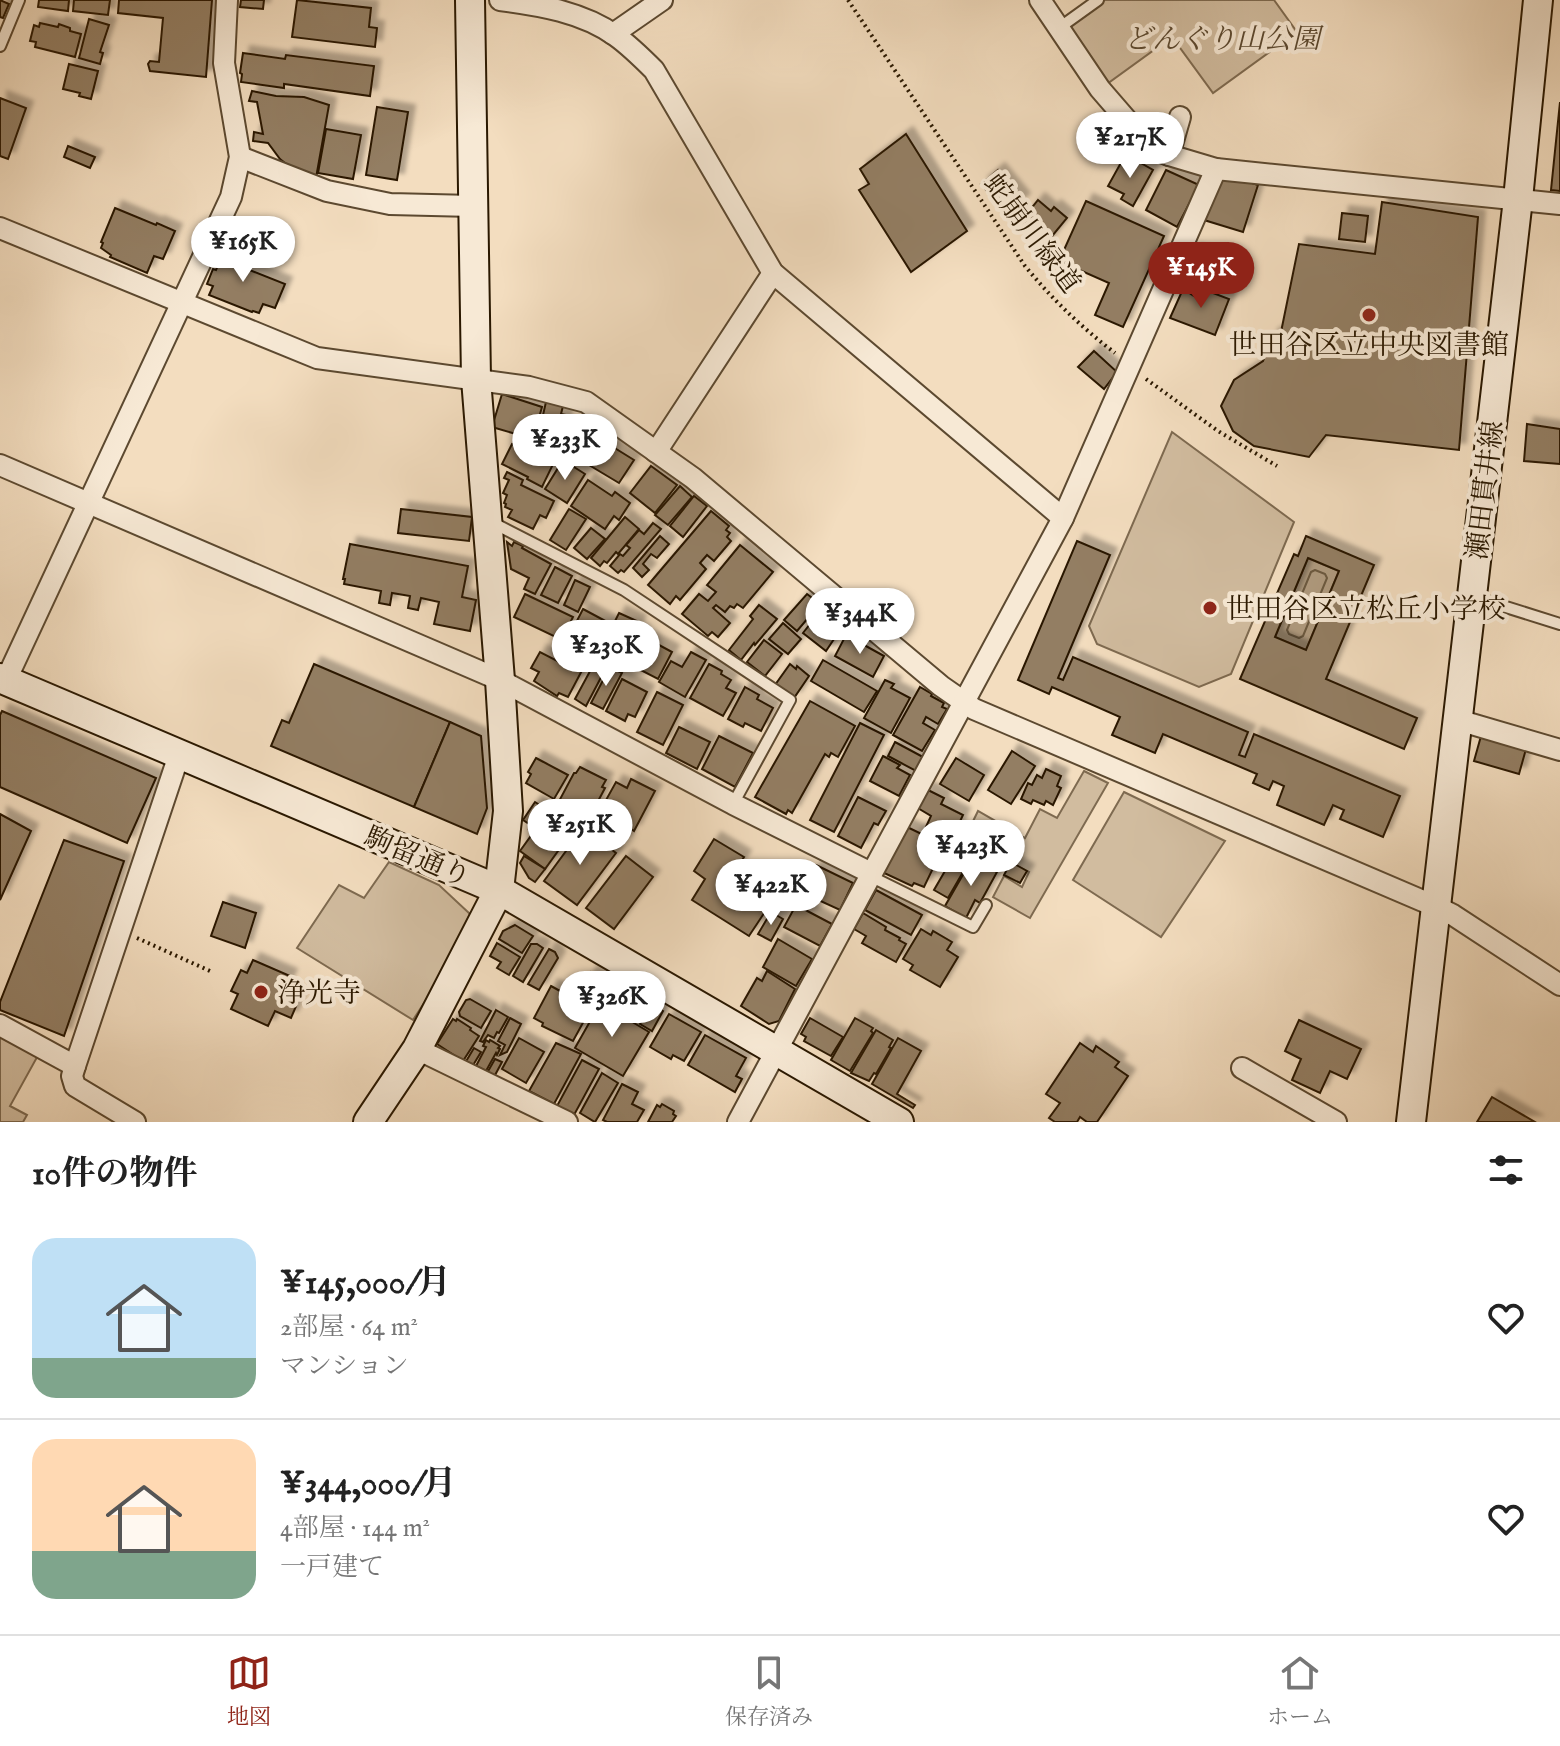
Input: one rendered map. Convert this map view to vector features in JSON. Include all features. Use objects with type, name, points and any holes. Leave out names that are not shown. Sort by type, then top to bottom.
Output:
[{"type":"street","points":[[3,679],[89,503],[231,197],[240,157],[224,63],[227,0]]},
{"type":"street","points":[[368,1122],[417,1049],[499,890],[508,811],[476,379],[470,0]]},
{"type":"street","points":[[500,0],[538,5],[588,21],[631,48],[654,70],[773,273],[1063,518]]},
{"type":"street","points":[[613,34],[662,0]]},
{"type":"street","points":[[1040,0],[1100,89],[1151,148],[1216,169],[1560,204]]},
{"type":"street","name":"瀬田貫井線","points":[[1411,1122],[1518,199],[1538,0]]},
{"type":"street","points":[[1169,155],[1180,117]]},
{"type":"street","points":[[240,157],[327,191],[390,204],[473,206]]},
{"type":"street","points":[[738,1122],[1063,518],[1216,169]]},
{"type":"street","points":[[0,228],[317,358],[529,387],[586,402],[693,478],[941,686],[974,709],[1437,907],[1560,985]]},
{"type":"street","points":[[656,452],[773,273]]},
{"type":"street","points":[[0,465],[500,680],[733,804],[871,873]]},
{"type":"street","name":"駒留通り","points":[[3,679],[499,890],[899,1122]]},
{"type":"street","points":[[1458,720],[1560,750]]},
{"type":"street","points":[[127,1120],[75,1086],[72,1076],[179,755]]},
{"type":"street","points":[[0,1025],[75,1066]]},
{"type":"street","points":[[417,1049],[567,1122]]},
{"type":"street","points":[[1242,1068],[1336,1122]]},
{"type":"lane","points":[[0,46],[19,0]]},
{"type":"lane","points":[[1059,28],[1098,0]]},
{"type":"lane","points":[[487,527],[499,526],[624,590],[790,700],[733,804]]},
{"type":"lane","points":[[1472,596],[1560,624]]},
{"type":"lane","points":[[871,873],[876,879],[973,927],[986,905]]},
{"type":"path","name":"蛇崩川緑道","points":[[848,0],[1025,266],[1057,304],[1129,366],[1218,431],[1277,466]]},
{"type":"path","points":[[120,931],[210,971]]},
{"type":"green space","name":"どんぐり山公園","points":[[1098,0],[1274,0],[1297,32],[1213,93],[1172,37],[1100,89],[1059,28]]},
{"type":"green space","points":[[1172,432],[1294,522],[1231,674],[1199,687],[1097,644],[1089,626]]},
{"type":"green space","points":[[1084,771],[1108,783],[1030,918],[993,897],[1004,876],[1022,887],[1029,872],[1011,863],[1007,869],[961,846],[978,811],[1025,838],[1040,809],[1057,818]]},
{"type":"green space","points":[[1124,792],[1225,841],[1161,937],[1073,880]]},
{"type":"green space","points":[[389,862],[439,885],[470,914],[441,977],[413,1020],[297,948],[339,885],[364,898]]},
{"type":"green space","points":[[0,1029],[41,1050],[10,1106],[27,1115],[23,1122],[0,1122]]},
{"type":"water","points":[[1308,558],[1339,571],[1306,650],[1275,637]]},
{"type":"building","points":[[0,0],[9,4],[3,18],[0,17]]},
{"type":"building","points":[[39,0],[69,0],[68,11],[38,7]]},
{"type":"building","points":[[74,0],[110,0],[108,15],[73,11]]},
{"type":"building","points":[[119,0],[212,0],[206,77],[150,71],[150,61],[159,62],[163,18],[118,13]]},
{"type":"building","points":[[241,0],[264,0],[263,9],[240,7]]},
{"type":"building","points":[[297,0],[371,8],[369,27],[377,28],[375,47],[292,37]]},
{"type":"building","points":[[89,19],[109,25],[100,52],[103,53],[100,64],[79,58]]},
{"type":"building","points":[[40,23],[58,27],[59,24],[81,34],[75,57],[35,47],[36,42],[30,41],[34,25],[39,27]]},
{"type":"building","points":[[243,53],[374,66],[370,96],[284,84],[284,88],[241,82]]},
{"type":"building","points":[[69,64],[98,71],[91,99],[63,89]]},
{"type":"building","points":[[252,91],[304,97],[329,105],[316,178],[290,167],[268,143],[253,141],[254,132],[263,134],[257,102],[249,101]]},
{"type":"building","points":[[0,98],[26,108],[8,159],[0,156]]},
{"type":"building","points":[[1560,102],[1560,191],[1551,190]]},
{"type":"building","points":[[377,107],[408,112],[397,180],[366,175]]},
{"type":"building","points":[[326,129],[361,135],[353,179],[318,173]]},
{"type":"building","points":[[906,134],[967,231],[911,272],[859,190],[869,184],[860,169]]},
{"type":"building","points":[[68,146],[95,157],[90,168],[64,157]]},
{"type":"building","points":[[1123,159],[1136,166],[1139,162],[1153,170],[1133,206],[1121,199],[1124,194],[1108,186]]},
{"type":"building","points":[[998,170],[1023,200],[1007,214],[981,184]]},
{"type":"building","points":[[1166,170],[1199,185],[1177,227],[1146,210]]},
{"type":"building","points":[[1227,175],[1258,185],[1243,232],[1204,220],[1217,181]]},
{"type":"building","points":[[1038,200],[1051,211],[1054,207],[1067,218],[1039,252],[1029,244],[1035,238],[1018,225]]},
{"type":"building","points":[[1086,201],[1164,236],[1123,327],[1095,315],[1109,283],[1059,261]]},
{"type":"building","points":[[1382,202],[1478,217],[1459,450],[1326,435],[1309,457],[1254,446],[1233,431],[1221,406],[1234,380],[1263,361],[1272,335],[1281,332],[1299,244],[1375,254]]},
{"type":"building","points":[[115,208],[175,231],[163,259],[154,256],[147,273],[110,257],[101,248]]},
{"type":"building","points":[[1342,213],[1368,216],[1365,242],[1339,239]]},
{"type":"building","points":[[225,248],[251,258],[247,269],[285,284],[275,308],[263,304],[259,313],[252,312],[209,295],[213,286],[207,284]]},
{"type":"building","points":[[1194,251],[1234,263],[1228,279],[1190,266]]},
{"type":"building","points":[[1200,288],[1229,299],[1215,335],[1170,318],[1183,289],[1197,298]]},
{"type":"building","points":[[1094,351],[1117,372],[1104,389],[1078,367]]},
{"type":"building","points":[[502,394],[542,407],[533,439],[492,427]]},
{"type":"building","points":[[546,402],[563,406],[561,414],[566,415],[556,439],[550,438],[549,444],[537,441]]},
{"type":"building","points":[[595,422],[607,430],[583,463],[573,456]]},
{"type":"building","points":[[1527,424],[1560,429],[1560,464],[1524,461]]},
{"type":"building","points":[[605,442],[634,460],[619,483],[589,465]]},
{"type":"building","points":[[512,444],[524,449],[526,445],[534,449],[536,446],[557,456],[542,487],[502,464]]},
{"type":"building","points":[[563,460],[585,474],[567,503],[545,489]]},
{"type":"building","points":[[651,466],[677,485],[655,513],[630,493]]},
{"type":"building","points":[[507,472],[523,480],[521,485],[554,501],[546,518],[540,515],[533,529],[508,517],[512,510],[505,507],[507,495],[503,493],[509,480],[504,478]]},
{"type":"building","points":[[588,480],[612,496],[615,492],[630,503],[619,520],[614,516],[605,529],[571,506]]},
{"type":"building","points":[[680,486],[692,497],[668,525],[655,515]]},
{"type":"building","points":[[694,496],[707,506],[683,537],[670,526]]},
{"type":"building","points":[[401,509],[472,517],[469,541],[398,533]]},
{"type":"building","points":[[569,509],[586,519],[566,550],[550,540]]},
{"type":"building","points":[[711,511],[729,526],[726,530],[730,533],[727,537],[731,541],[714,561],[707,555],[700,563],[706,569],[680,600],[676,596],[670,604],[648,585]]},
{"type":"building","points":[[625,517],[639,529],[618,554],[616,552],[600,566],[591,558]]},
{"type":"building","points":[[653,523],[661,529],[624,572],[621,570],[618,573],[610,566],[630,548],[626,545],[639,530],[644,534]]},
{"type":"building","points":[[591,528],[605,539],[587,559],[574,548]]},
{"type":"building","points":[[660,536],[669,544],[657,558],[651,554],[643,564],[649,570],[642,577],[633,568]]},
{"type":"building","points":[[1306,536],[1374,565],[1326,679],[1417,718],[1404,749],[1240,679],[1294,554],[1298,556]],"holes":[[[1308,558],[1339,571],[1306,650],[1275,637]]]},
{"type":"building","points":[[1077,541],[1110,555],[1058,678],[1063,680],[1073,657],[1248,732],[1239,755],[1245,757],[1254,734],[1400,796],[1383,837],[1340,819],[1344,810],[1333,805],[1324,825],[1277,805],[1284,786],[1273,781],[1269,790],[1253,783],[1257,774],[1163,734],[1155,753],[1112,735],[1120,717],[1052,687],[1049,694],[1018,680]]},
{"type":"building","points":[[507,542],[512,546],[514,542],[523,546],[551,564],[535,594],[524,589],[529,578],[511,569]]},
{"type":"building","points":[[350,544],[468,566],[462,597],[476,600],[470,631],[434,624],[439,602],[421,598],[418,610],[408,608],[410,596],[392,593],[390,605],[379,603],[381,591],[344,584]]},
{"type":"building","points":[[740,545],[773,572],[743,608],[737,604],[725,612],[716,605],[713,608],[730,623],[718,637],[712,632],[708,636],[682,614],[699,594],[708,601],[716,592],[707,585]]},
{"type":"building","points":[[555,567],[572,576],[558,603],[541,595]]},
{"type":"building","points":[[575,580],[590,587],[578,612],[564,605]]},
{"type":"building","points":[[525,594],[573,617],[562,640],[514,617]]},
{"type":"building","points":[[807,594],[820,604],[797,631],[784,620]]},
{"type":"building","points":[[759,605],[777,619],[741,660],[729,650],[753,619],[750,616]]},
{"type":"building","points":[[583,609],[611,624],[595,656],[566,642]]},
{"type":"building","points":[[821,610],[842,627],[826,651],[803,633]]},
{"type":"building","points":[[619,613],[639,622],[635,630],[642,633],[625,666],[602,655]]},
{"type":"building","points":[[783,623],[801,639],[788,654],[769,639]]},
{"type":"building","points":[[846,635],[884,656],[873,677],[835,656]]},
{"type":"building","points":[[646,638],[672,652],[658,679],[631,665]]},
{"type":"building","points":[[764,640],[782,654],[765,676],[747,662]]},
{"type":"building","points":[[573,650],[588,659],[568,697],[559,693],[557,696],[534,681],[539,672],[531,668],[540,652],[565,665]]},
{"type":"building","points":[[691,652],[706,660],[685,697],[659,682],[671,661],[682,667]]},
{"type":"building","points":[[596,660],[607,666],[586,706],[575,699]]},
{"type":"building","points":[[823,660],[877,691],[864,712],[811,681]]},
{"type":"building","points":[[314,664],[450,722],[414,807],[271,746],[282,720],[289,723]]},
{"type":"building","points":[[709,664],[731,680],[726,688],[736,693],[723,716],[690,698]]},
{"type":"building","points":[[790,664],[809,676],[794,698],[775,685]]},
{"type":"building","points":[[610,667],[622,673],[603,709],[591,703]]},
{"type":"building","points":[[622,679],[647,692],[635,717],[628,714],[625,721],[606,711]]},
{"type":"building","points":[[885,680],[894,684],[891,688],[910,698],[891,733],[864,718]]},
{"type":"building","points":[[745,687],[773,708],[761,731],[728,719]]},
{"type":"building","points":[[920,687],[944,703],[942,707],[947,709],[938,724],[926,717],[923,723],[935,730],[922,751],[893,735]]},
{"type":"building","points":[[657,692],[683,705],[663,745],[637,732]]},
{"type":"building","points":[[810,701],[855,726],[838,757],[825,754],[792,813],[788,810],[786,814],[755,797]]},
{"type":"building","points":[[2,711],[156,778],[127,843],[0,787]]},
{"type":"building","points":[[450,722],[481,736],[487,808],[477,834],[414,807]]},
{"type":"building","points":[[860,723],[884,735],[834,832],[810,820]]},
{"type":"building","points":[[679,727],[710,742],[697,769],[666,753]]},
{"type":"building","points":[[719,736],[753,753],[735,787],[702,769]]},
{"type":"building","points":[[1481,736],[1526,749],[1519,774],[1474,761]]},
{"type":"building","points":[[895,742],[923,757],[916,771],[888,756]]},
{"type":"building","points":[[1012,751],[1035,766],[1011,804],[988,790]]},
{"type":"building","points":[[883,756],[900,765],[897,768],[910,775],[899,796],[870,781]]},
{"type":"building","points":[[536,758],[568,775],[554,799],[526,783]]},
{"type":"building","points":[[956,758],[984,775],[969,801],[940,784]]},
{"type":"building","points":[[580,767],[606,780],[588,820],[558,803]]},
{"type":"building","points":[[1046,769],[1061,776],[1057,786],[1061,788],[1053,805],[1033,800],[1031,804],[1021,799],[1028,783],[1032,785],[1037,775],[1042,778]]},
{"type":"building","points":[[631,779],[655,791],[634,831],[631,829],[624,842],[590,824],[599,807],[611,813],[615,805],[606,800],[616,782],[627,788]]},
{"type":"building","points":[[926,789],[944,798],[941,804],[963,815],[950,843],[924,831],[931,816],[916,807]]},
{"type":"building","points":[[858,797],[886,811],[878,825],[874,823],[861,848],[838,836]]},
{"type":"building","points":[[535,802],[574,827],[560,849],[529,829],[532,826],[523,820]]},
{"type":"building","points":[[0,814],[31,831],[0,900]]},
{"type":"building","points":[[905,826],[930,838],[924,850],[931,853],[929,858],[936,862],[924,887],[914,883],[912,886],[882,872]]},
{"type":"building","points":[[583,828],[616,853],[577,905],[544,881]]},
{"type":"building","points":[[533,833],[558,851],[545,869],[520,851]]},
{"type":"building","points":[[714,839],[744,857],[734,873],[774,898],[749,936],[692,900],[705,879],[694,871]]},
{"type":"building","points":[[64,840],[124,861],[64,1036],[0,1010],[0,1002]]},
{"type":"building","points":[[956,852],[970,860],[948,898],[934,890]]},
{"type":"building","points":[[524,856],[545,869],[535,882],[520,863]]},
{"type":"building","points":[[626,856],[653,877],[614,929],[586,908]]},
{"type":"building","points":[[972,859],[997,872],[980,903],[975,900],[966,918],[945,906]]},
{"type":"building","points":[[1011,862],[1027,871],[1020,883],[1004,875]]},
{"type":"building","points":[[816,865],[853,883],[840,910],[803,893]]},
{"type":"building","points":[[876,890],[922,915],[911,935],[865,910]]},
{"type":"building","points":[[223,902],[256,913],[245,948],[211,936]]},
{"type":"building","points":[[796,905],[832,924],[820,946],[784,927]]},
{"type":"building","points":[[771,912],[783,919],[771,941],[758,934]]},
{"type":"building","points":[[863,913],[906,944],[896,962],[862,943],[866,936],[854,929]]},
{"type":"building","points":[[515,925],[533,936],[522,953],[499,939],[503,931]]},
{"type":"building","points":[[921,929],[931,935],[933,931],[952,942],[947,950],[958,957],[940,987],[910,970],[913,965],[903,959]]},
{"type":"building","points":[[778,939],[812,959],[796,986],[763,967]]},
{"type":"building","points":[[497,943],[520,957],[509,975],[497,968],[501,962],[490,956]]},
{"type":"building","points":[[531,944],[543,948],[523,982],[513,976]]},
{"type":"building","points":[[549,949],[558,958],[539,990],[528,984]]},
{"type":"building","points":[[253,960],[290,976],[283,990],[300,997],[291,1018],[275,1011],[268,1026],[231,1009],[238,994],[231,991],[241,970],[247,973]]},
{"type":"building","points":[[767,971],[795,989],[779,1021],[769,1024],[741,1006],[757,978],[762,981]]},
{"type":"building","points":[[591,972],[608,982],[593,1006],[576,996]]},
{"type":"building","points":[[551,986],[591,1008],[573,1041],[542,1026],[543,1023],[534,1018]]},
{"type":"building","points":[[470,999],[491,1011],[481,1028],[460,1016],[466,1000]]},
{"type":"building","points":[[601,1002],[610,1007],[612,1004],[627,1013],[624,1017],[649,1032],[623,1076],[575,1048]]},
{"type":"building","points":[[652,1004],[663,1011],[652,1031],[640,1024]]},
{"type":"building","points":[[496,1010],[508,1017],[494,1038],[488,1035],[483,1042],[480,1041]]},
{"type":"building","points":[[669,1014],[701,1032],[684,1061],[673,1055],[671,1059],[650,1047]]},
{"type":"building","points":[[510,1018],[521,1024],[507,1052],[500,1055],[505,1045],[498,1041]]},
{"type":"building","points":[[810,1018],[843,1037],[831,1056],[804,1041],[806,1037],[801,1034]]},
{"type":"building","points":[[855,1018],[873,1028],[873,1033],[850,1071],[831,1060]]},
{"type":"building","points":[[453,1019],[479,1036],[463,1061],[437,1044]]},
{"type":"building","points":[[1299,1020],[1361,1049],[1347,1079],[1330,1071],[1320,1093],[1292,1080],[1301,1059],[1285,1051]]},
{"type":"building","points":[[876,1030],[893,1040],[876,1074],[869,1081],[851,1073]]},
{"type":"building","points":[[705,1035],[746,1058],[736,1076],[742,1079],[735,1092],[688,1065]]},
{"type":"building","points":[[519,1038],[544,1052],[526,1083],[502,1069]]},
{"type":"building","points":[[898,1038],[921,1051],[897,1094],[915,1105],[913,1108],[872,1084]]},
{"type":"building","points":[[486,1040],[500,1046],[500,1049],[486,1071],[476,1066],[486,1047],[483,1046]]},
{"type":"building","points":[[556,1043],[581,1054],[554,1104],[529,1091]]},
{"type":"building","points":[[1080,1043],[1093,1052],[1096,1046],[1119,1062],[1115,1067],[1128,1076],[1097,1122],[1087,1122],[1080,1117],[1077,1122],[1055,1122],[1049,1118],[1060,1103],[1046,1094]]},
{"type":"building","points":[[474,1048],[481,1052],[472,1067],[465,1063]]},
{"type":"building","points":[[495,1059],[502,1062],[494,1077],[487,1073]]},
{"type":"building","points":[[582,1060],[599,1069],[574,1115],[557,1106]]},
{"type":"building","points":[[602,1073],[618,1083],[595,1122],[580,1113]]},
{"type":"building","points":[[622,1084],[638,1092],[632,1104],[644,1110],[637,1122],[607,1122],[603,1120]]},
{"type":"building","points":[[1492,1097],[1535,1122],[1477,1122]]},
{"type":"building","points":[[662,1104],[674,1111],[676,1116],[672,1122],[648,1122],[657,1105],[660,1107]]},
{"type":"place","name":"世田谷区立中央図書館","points":[[1369,315]]},
{"type":"place","name":"世田谷区立松丘小学校","points":[[1210,608]]},
{"type":"place","name":"浄光寺","points":[[261,992]]}]
